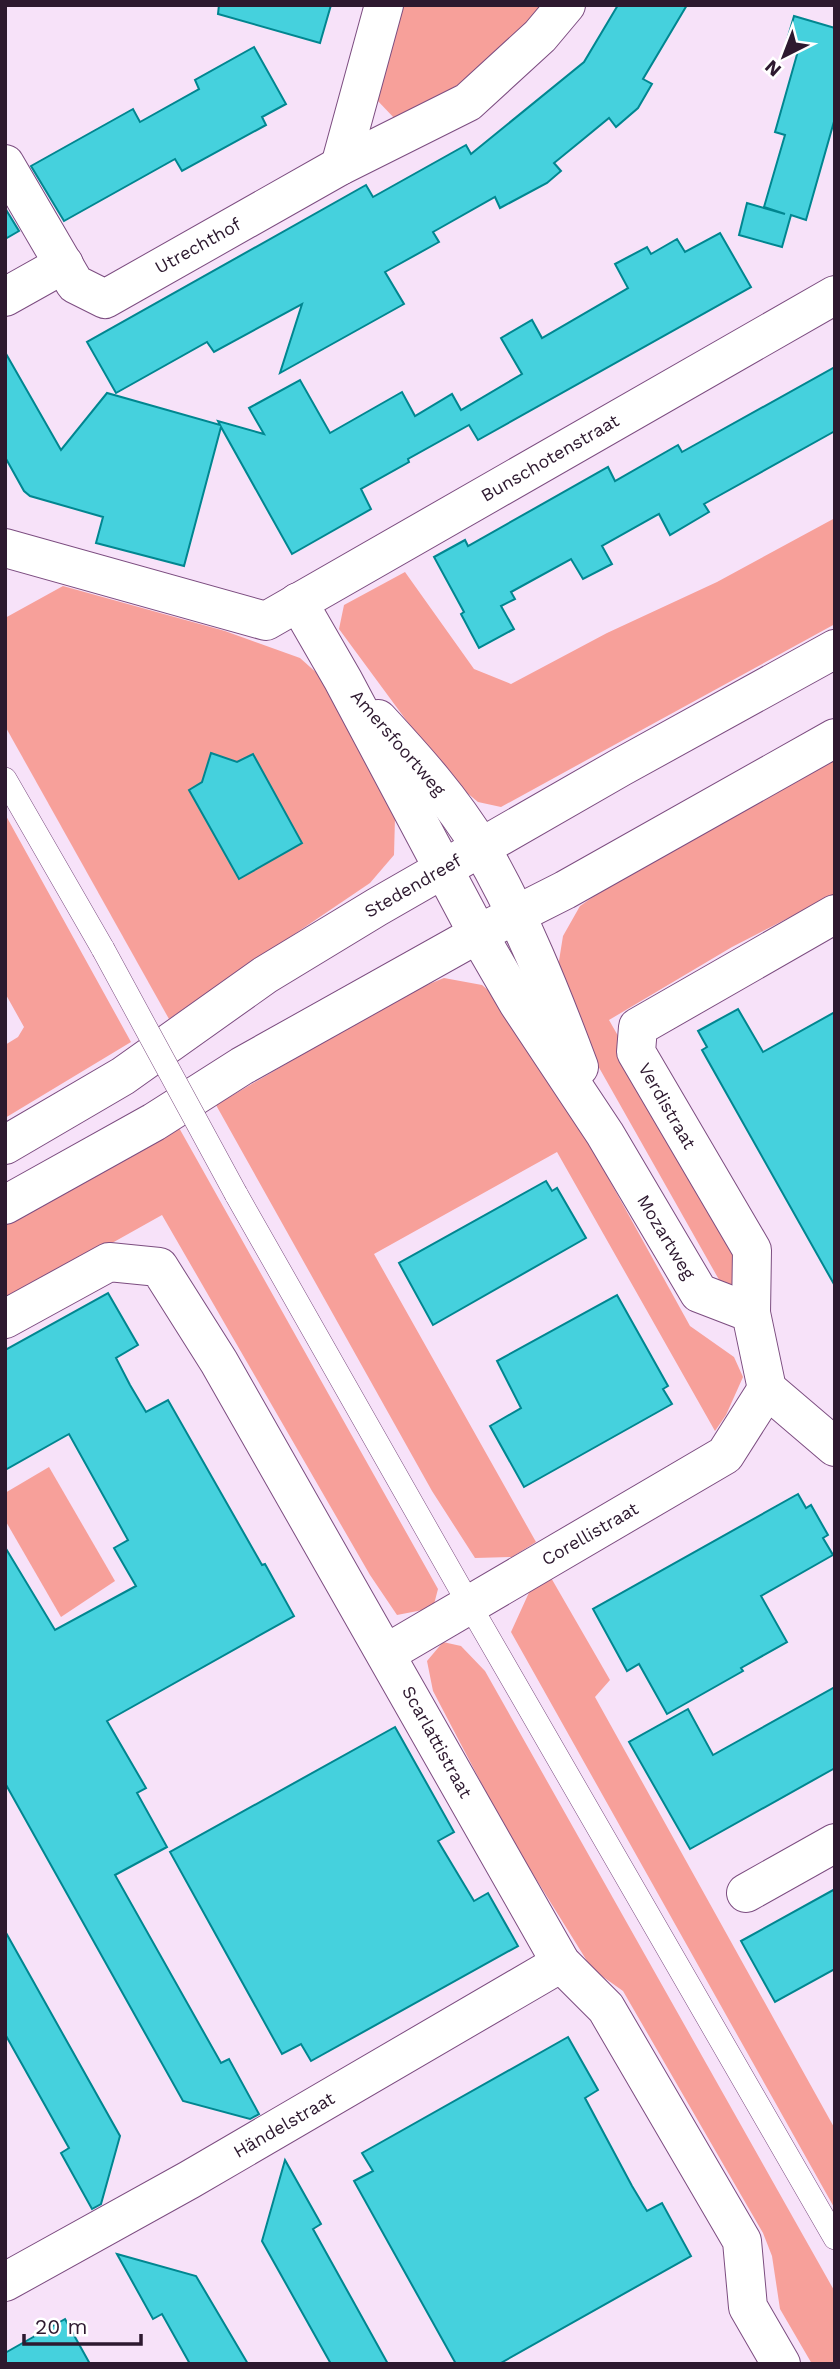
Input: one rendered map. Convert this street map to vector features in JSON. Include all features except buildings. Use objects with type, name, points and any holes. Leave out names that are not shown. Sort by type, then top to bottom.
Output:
[{"type":"street","points":[[340,166],[384,5]]},
{"type":"street","name":"Utrechthof","points":[[64,264],[75,284],[105,299],[340,166],[468,102],[540,36],[566,5]]},
{"type":"street","points":[[5,164],[64,264],[5,298]]},
{"type":"street","name":"Bunschotenstraat","points":[[5,548],[267,621],[835,295]]},
{"type":"street","name":"Amersfoortweg","points":[[298,602],[444,868]]},
{"type":"street","name":"Stedendreef","points":[[5,1144],[123,1076],[265,975],[444,868],[835,649]]},
{"type":"street","name":"Amersfoortweg","points":[[343,680],[426,771],[480,847],[515,915]]},
{"type":"street","points":[[5,1205],[154,1122],[242,1066],[835,738]]},
{"type":"street","name":"Mozartweg","points":[[444,868],[478,934],[519,1003],[605,1134],[699,1293],[751,1313]]},
{"type":"street","name":"Verdistraat","points":[[751,1313],[752,1250],[636,1052],[638,1027],[835,914]]},
{"type":"street","name":"Mozartweg","points":[[515,915],[547,980],[605,1134]]},
{"type":"street","name":"Scarlattistraat","points":[[5,1319],[109,1262],[159,1267],[219,1362],[561,1963],[606,2008],[743,2241],[748,2307],[781,2364]]},
{"type":"street","points":[[751,1313],[767,1389],[835,1447]]},
{"type":"street","name":"Corellistraat","points":[[387,1653],[725,1455],[767,1389]]},
{"type":"street","points":[[746,1893],[835,1843]]},
{"type":"street","name":"Händelstraat","points":[[5,2282],[189,2180],[561,1963]]},
{"type":"lane","points":[[5,779],[103,948],[236,1194],[469,1604],[835,2238]]},
{"type":"shaded area","points":[[402,5],[546,5],[491,66],[396,120],[376,99]]},
{"type":"shaded area","points":[[835,518],[835,624],[501,807],[478,802],[448,777],[339,629],[344,605],[405,572],[474,669],[511,684],[607,633],[717,582]]},
{"type":"shaded area","points":[[63,586],[225,631],[300,658],[328,683],[395,817],[394,855],[370,883],[169,1019],[5,726],[5,618]]},
{"type":"shaded area","points":[[835,759],[835,894],[732,947],[609,1020],[751,1270],[737,1285],[722,1285],[567,1011],[558,967],[563,936],[580,906],[617,880]]},
{"type":"shaded area","points":[[5,814],[131,1042],[5,1118],[5,1045],[18,1037],[24,1027],[5,993]]},
{"type":"shaded area","points":[[444,978],[482,985],[513,1011],[690,1326],[734,1357],[743,1377],[726,1415],[715,1431],[557,1152],[374,1254],[536,1542],[512,1557],[475,1558],[432,1491],[216,1105],[409,992]]},
{"type":"shaded area","points":[[178,1126],[438,1589],[433,1608],[397,1615],[370,1575],[162,1215],[5,1303],[5,1225]]},
{"type":"shaded area","points":[[49,1467],[115,1581],[61,1617],[5,1520],[5,1493]]},
{"type":"shaded area","points":[[550,1576],[610,1680],[595,1697],[835,2129],[835,2209],[511,1632],[532,1586]]},
{"type":"shaded area","points":[[443,1642],[461,1646],[485,1671],[835,2292],[835,2364],[812,2364],[780,2309],[772,2256],[763,2233],[623,1991],[592,1969],[508,1834],[433,1691],[427,1661]]}]
